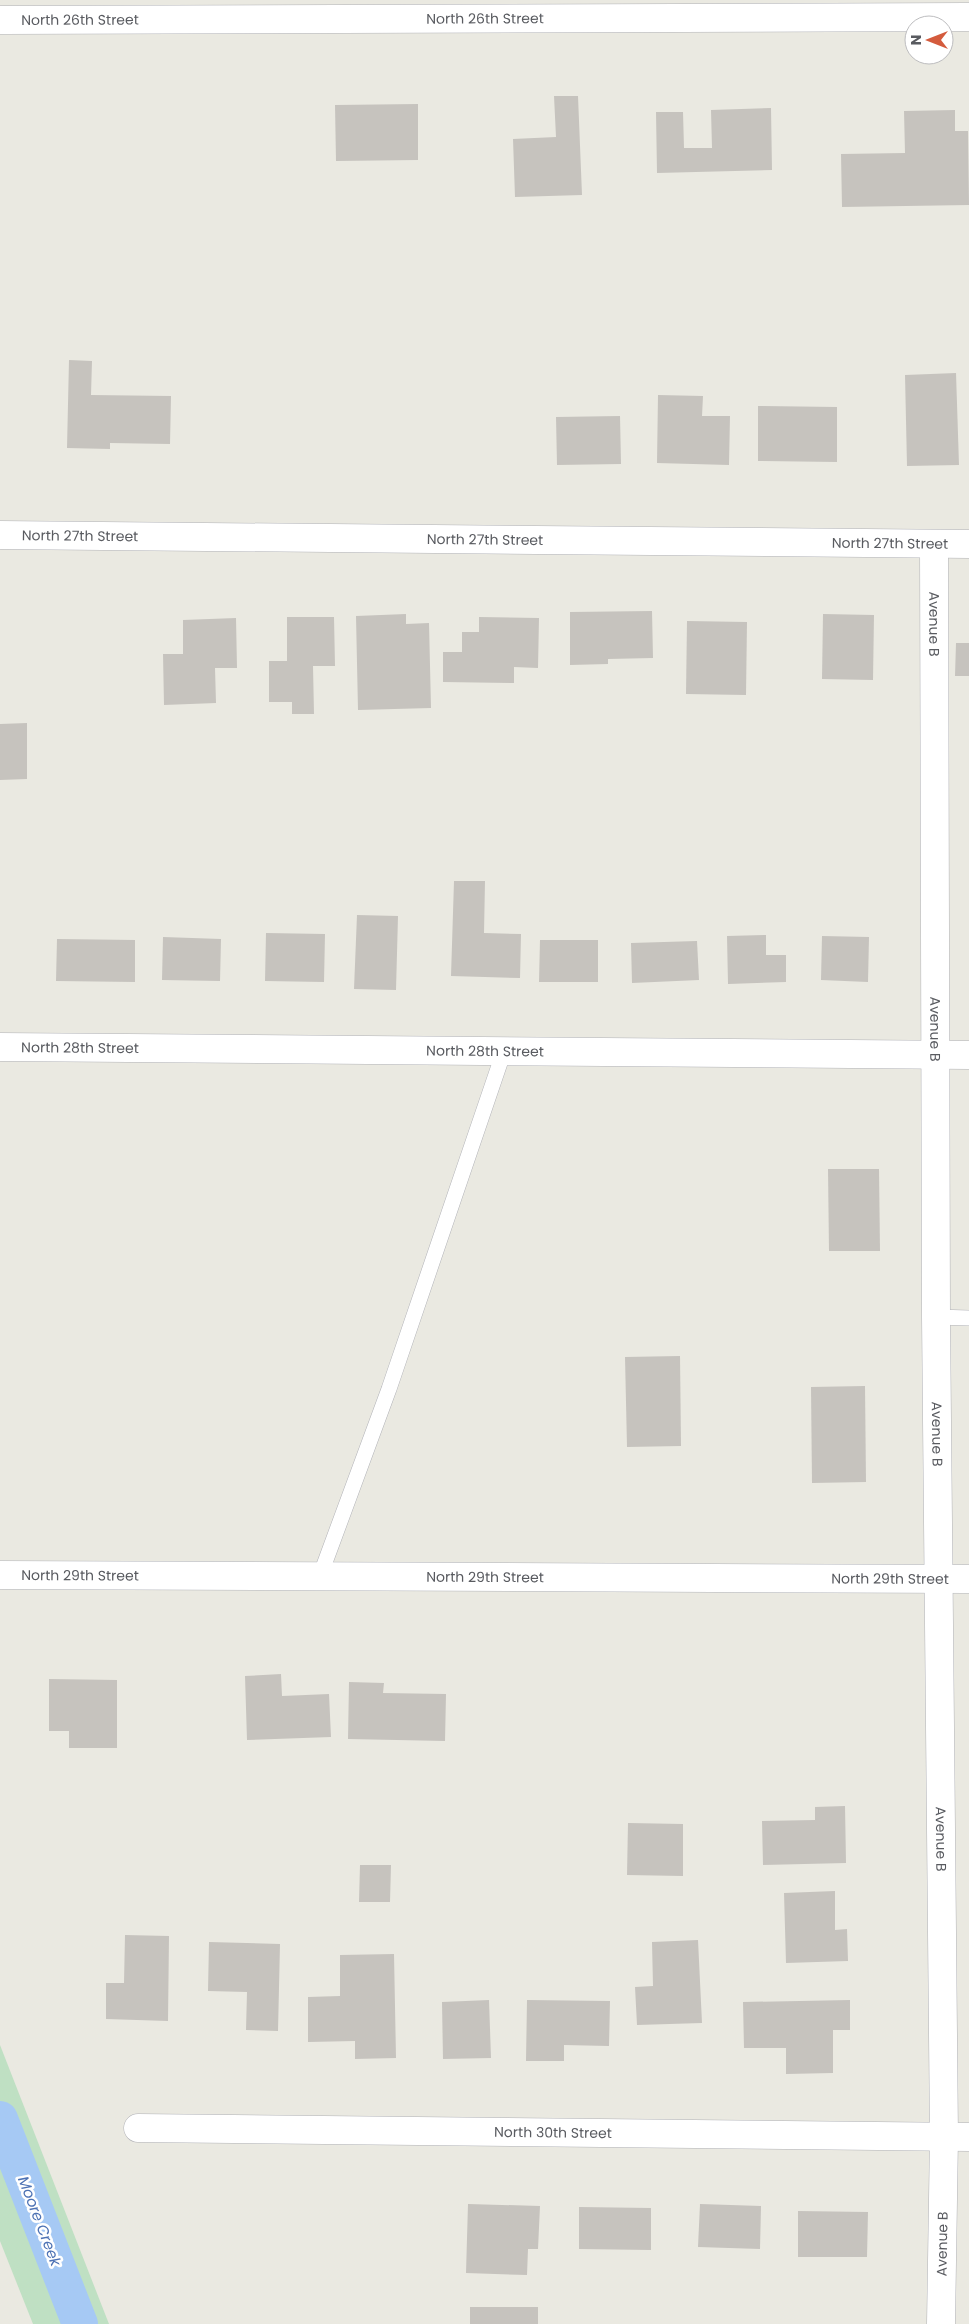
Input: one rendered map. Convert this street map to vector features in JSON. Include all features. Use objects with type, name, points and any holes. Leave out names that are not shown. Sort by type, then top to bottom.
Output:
[{"type":"street","name":"North 26th Street","points":[[0,20],[969,17]]},
{"type":"street","name":"North 27th Street","points":[[0,536],[969,544]]},
{"type":"street","name":"Avenue B","points":[[934,545],[938,1578],[956,2137],[941,2324]]},
{"type":"street","name":"North 28th Street","points":[[0,1047],[969,1055]]},
{"type":"street","name":"North 29th Street","points":[[0,1574],[969,1579]]},
{"type":"street","name":"North 30th Street","points":[[138,2128],[956,2137]]},
{"type":"lane","points":[[320,1576],[389,1389],[504,1051]]},
{"type":"lane","points":[[936,1317],[969,1318]]},
{"type":"green space","points":[[0,2045],[109,2324],[33,2324],[0,2241]]},
{"type":"building","points":[[554,96],[578,96],[582,195],[515,197],[513,139],[556,137]]},
{"type":"building","points":[[418,104],[418,160],[336,161],[335,105]]},
{"type":"building","points":[[771,108],[772,170],[657,173],[656,112],[683,112],[684,148],[712,148],[711,110]]},
{"type":"building","points":[[955,110],[955,131],[968,131],[969,205],[842,207],[841,154],[905,153],[904,111]]},
{"type":"building","points":[[69,360],[92,361],[91,395],[171,396],[170,444],[110,443],[110,449],[67,448]]},
{"type":"building","points":[[956,373],[959,465],[907,466],[905,375]]},
{"type":"building","points":[[658,395],[703,396],[702,416],[730,416],[729,465],[657,463]]},
{"type":"building","points":[[758,406],[837,407],[837,462],[758,461]]},
{"type":"building","points":[[620,416],[621,464],[557,465],[556,417]]},
{"type":"building","points":[[652,611],[653,658],[608,659],[608,664],[570,665],[570,612]]},
{"type":"building","points":[[406,614],[406,624],[429,623],[431,708],[358,710],[356,616]]},
{"type":"building","points":[[823,614],[874,615],[873,680],[822,679]]},
{"type":"building","points":[[287,617],[334,617],[335,666],[313,666],[314,714],[292,714],[292,702],[269,702],[269,661],[287,661]]},
{"type":"building","points":[[479,617],[539,618],[538,668],[514,667],[514,683],[443,682],[443,652],[462,652],[462,632],[479,632]]},
{"type":"building","points":[[236,618],[237,668],[215,668],[216,703],[164,705],[163,654],[183,654],[183,620]]},
{"type":"building","points":[[687,621],[747,622],[746,695],[686,694]]},
{"type":"building","points":[[956,643],[969,643],[969,676],[955,676]]},
{"type":"building","points":[[27,723],[27,779],[0,780],[0,724]]},
{"type":"building","points":[[454,881],[485,881],[484,933],[521,934],[520,978],[451,976]]},
{"type":"building","points":[[357,915],[398,916],[396,990],[354,989]]},
{"type":"building","points":[[266,933],[325,934],[324,982],[265,981]]},
{"type":"building","points":[[766,935],[766,955],[786,955],[786,982],[728,984],[727,936]]},
{"type":"building","points":[[822,936],[869,937],[868,982],[821,980]]},
{"type":"building","points":[[163,937],[221,939],[220,981],[162,980]]},
{"type":"building","points":[[57,939],[135,940],[135,982],[56,981]]},
{"type":"building","points":[[540,940],[598,940],[598,982],[539,982]]},
{"type":"building","points":[[697,941],[699,980],[632,983],[631,943]]},
{"type":"building","points":[[828,1169],[879,1169],[880,1251],[829,1251]]},
{"type":"building","points":[[680,1356],[681,1446],[627,1447],[625,1357]]},
{"type":"building","points":[[865,1386],[866,1482],[812,1483],[811,1387]]},
{"type":"building","points":[[281,1674],[282,1696],[329,1694],[331,1737],[247,1740],[245,1676]]},
{"type":"building","points":[[49,1679],[117,1680],[117,1748],[69,1748],[69,1731],[49,1731]]},
{"type":"building","points":[[349,1682],[384,1683],[383,1693],[446,1694],[445,1741],[348,1739]]},
{"type":"building","points":[[845,1806],[846,1863],[763,1865],[762,1821],[815,1820],[815,1807]]},
{"type":"building","points":[[628,1823],[683,1824],[683,1876],[627,1875]]},
{"type":"building","points":[[360,1865],[391,1865],[390,1902],[359,1902]]},
{"type":"building","points":[[835,1891],[835,1930],[847,1929],[848,1961],[786,1963],[784,1893]]},
{"type":"building","points":[[125,1935],[169,1936],[168,2021],[106,2019],[106,1983],[124,1983]]},
{"type":"building","points":[[698,1940],[702,2023],[637,2025],[635,1987],[653,1986],[652,1942]]},
{"type":"building","points":[[209,1942],[280,1944],[278,2031],[246,2030],[247,1992],[208,1991]]},
{"type":"building","points":[[394,1954],[396,2058],[355,2059],[355,2041],[308,2042],[308,1997],[340,1996],[340,1955]]},
{"type":"building","points":[[489,2000],[491,2058],[443,2059],[442,2002]]},
{"type":"building","points":[[527,2000],[610,2001],[609,2046],[564,2045],[564,2061],[526,2061]]},
{"type":"building","points":[[850,2000],[850,2030],[833,2030],[833,2073],[786,2074],[786,2048],[744,2048],[743,2002]]},
{"type":"building","points":[[468,2204],[540,2206],[538,2249],[528,2249],[527,2275],[466,2273]]},
{"type":"building","points":[[700,2204],[761,2206],[760,2249],[698,2247]]},
{"type":"building","points":[[579,2207],[651,2208],[651,2250],[579,2249]]},
{"type":"building","points":[[798,2211],[868,2212],[867,2257],[798,2257]]},
{"type":"building","points":[[470,2307],[538,2307],[538,2324],[470,2324]]},
{"type":"waterway","name":"Moore Creek","points":[[0,2119],[80,2324]]}]
